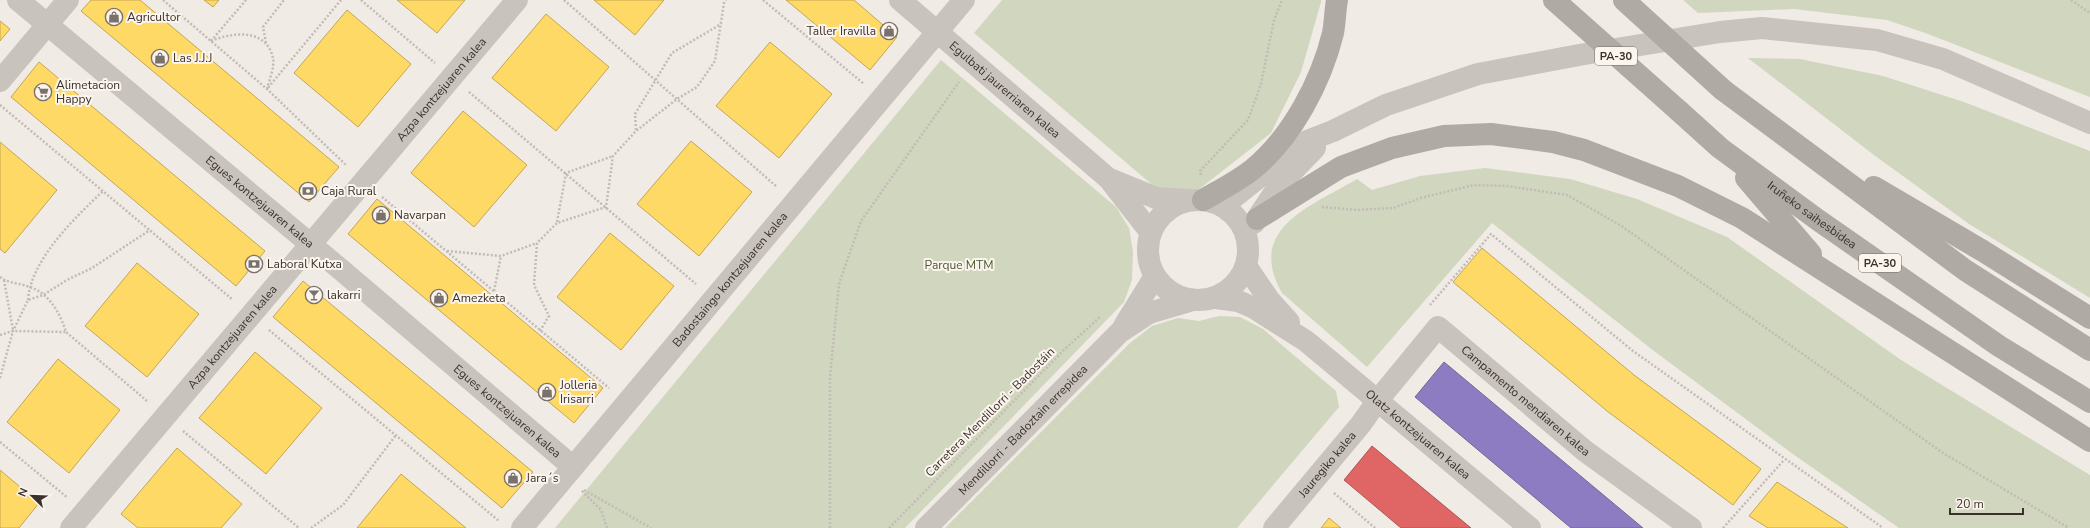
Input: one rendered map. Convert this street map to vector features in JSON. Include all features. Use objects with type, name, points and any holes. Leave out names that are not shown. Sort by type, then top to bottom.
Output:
[{"type":"highway","points":[[1205,202],[1252,169],[1267,156],[1292,124],[1314,88],[1332,34],[1337,0]]},
{"type":"highway","name":"Iruñeko saihesbidea","points":[[1554,0],[1720,148],[1818,220],[1999,346],[2090,402]]},
{"type":"highway","points":[[1624,0],[1723,90],[1965,270],[2090,350]]},
{"type":"highway","points":[[1778,131],[1983,251],[2090,318]]},
{"type":"highway","points":[[1252,226],[1341,167],[1392,148],[1444,136],[1491,134],[1553,142],[1584,150],[1678,186],[1742,218],[2090,441]]},
{"type":"highway","points":[[1720,148],[1826,272]]},
{"type":"street","name":"Egues kontzejuaren kalea","points":[[18,0],[310,244],[573,468]]},
{"type":"street","points":[[0,81],[68,0]]},
{"type":"street","name":"Azpa kontzejuaren kalea","points":[[78,520],[517,0]]},
{"type":"street","name":"Egulbati jaurerriaren kalea","points":[[900,0],[1109,179],[1151,233]]},
{"type":"street","name":"Badostaingo kontzejuaren kalea","points":[[522,528],[882,100],[964,0]]},
{"type":"street","points":[[1333,131],[1280,184],[1252,226],[1246,266],[1234,285],[1216,298],[1192,300],[1171,292],[1155,276],[1148,255],[1151,233],[1160,218],[1174,206],[1205,202],[1302,143],[1333,131],[1386,105],[1478,74],[1579,55],[1720,32],[1762,28],[1878,40],[1943,59],[2090,123]]},
{"type":"street","name":"Egulbati jaurerriaren kalea","points":[[1109,179],[1156,198],[1205,202]]},
{"type":"street","points":[[1205,202],[1252,226]]},
{"type":"street","name":"Olatz kontzejuaren kalea","points":[[1246,266],[1270,301],[1306,342]]},
{"type":"street","name":"Mendillorri - Badoztain errepidea","points":[[926,528],[1113,326],[1155,276]]},
{"type":"street","name":"Olatz kontzejuaren kalea","points":[[1216,298],[1243,303],[1306,342],[1378,400],[1530,528]]},
{"type":"street","name":"Mendillorri - Badoztain errepidea","points":[[1113,326],[1192,300]]},
{"type":"street","name":"Campamento mendiaren kalea","points":[[1378,400],[1438,327],[1585,451],[1691,528]]},
{"type":"street","name":"Jauregiko kalea","points":[[1274,528],[1361,424],[1378,400]]},
{"type":"path","points":[[163,0],[267,89],[364,182],[612,390]]},
{"type":"path","points":[[211,41],[246,0]]},
{"type":"path","points":[[267,89],[274,59],[266,43],[264,27],[284,0]]},
{"type":"path","points":[[267,89],[341,0]]},
{"type":"path","points":[[361,0],[700,288]]},
{"type":"path","points":[[564,0],[780,190]]},
{"type":"path","points":[[566,173],[613,156],[636,131],[677,99],[697,87],[715,61],[724,3],[726,0]]},
{"type":"path","points":[[763,0],[882,100]]},
{"type":"path","points":[[1205,202],[1200,171],[1248,120],[1261,84],[1274,20],[1282,0]]},
{"type":"path","points":[[2071,0],[2090,13]]},
{"type":"path","points":[[2078,0],[2081,7]]},
{"type":"path","points":[[636,131],[635,114],[654,80],[672,53],[721,24]]},
{"type":"path","points":[[211,41],[237,34],[252,34],[266,43]]},
{"type":"path","points":[[830,528],[830,377],[839,284],[861,221],[962,77]]},
{"type":"path","points":[[0,104],[501,523]]},
{"type":"path","points":[[606,207],[613,156]]},
{"type":"path","points":[[557,223],[562,204],[566,173]]},
{"type":"path","points":[[1315,207],[1357,210],[1393,208],[1421,198],[1474,185],[1507,186],[1567,195],[1620,225],[1943,453],[2069,528]]},
{"type":"path","points":[[0,378],[13,331],[28,300],[29,286],[34,274],[60,236],[104,191]]},
{"type":"path","points":[[446,251],[501,256],[537,243],[557,223],[606,207]]},
{"type":"path","points":[[28,300],[43,295],[110,257],[150,230]]},
{"type":"path","points":[[1429,306],[1491,234],[1633,351],[1784,460],[1882,528]]},
{"type":"path","points":[[537,243],[534,285],[549,316],[540,331]]},
{"type":"path","points":[[494,291],[501,256]]},
{"type":"path","points":[[0,277],[4,280],[29,286],[43,295],[54,305],[61,316],[66,332],[299,528]]},
{"type":"path","points":[[4,280],[13,331]]},
{"type":"path","name":"Carretera Mendillorri - Badostáin","points":[[889,528],[1101,315],[1113,326]]},
{"type":"path","points":[[0,335],[13,331],[66,332]]},
{"type":"path","points":[[311,528],[343,505],[396,435]]},
{"type":"path","points":[[0,442],[78,520]]},
{"type":"path","points":[[1723,528],[1784,460]]},
{"type":"path","points":[[1316,478],[1375,528]]},
{"type":"path","points":[[607,528],[601,510],[578,487],[651,528]]},
{"type":"green space","points":[[1002,0],[1321,0],[1321,2],[1301,72],[1271,133],[1198,190],[1163,194],[974,33]]},
{"type":"green space","points":[[1683,0],[2090,0],[2090,97],[1928,34],[1887,20],[1794,9],[1698,13]]},
{"type":"green space","points":[[1748,58],[1800,59],[1883,76],[1964,102],[2090,151],[2090,298],[1969,224],[1874,155]]},
{"type":"green space","name":"Parque MTM","points":[[941,60],[1116,207],[1129,228],[1133,252],[1132,280],[1124,302],[905,528],[555,528]]},
{"type":"green space","points":[[1485,168],[1570,179],[1637,199],[1727,237],[1901,360],[2090,475],[2090,528],[1899,528],[1790,452],[1654,351],[1492,223],[1367,367],[1282,293],[1273,271],[1272,252],[1278,235],[1289,222],[1321,199],[1357,179],[1372,190],[1420,176]]},
{"type":"green space","points":[[1219,316],[1240,317],[1263,329],[1336,391],[1339,407],[1237,528],[945,528],[1130,343],[1152,326],[1178,318],[1199,321]]},
{"type":"building: Viviendas","points":[[91,0],[140,0],[339,167],[309,202],[81,11]]},
{"type":"building: Viviendas","points":[[204,0],[219,0],[213,7]]},
{"type":"building: Viviendas","points":[[397,0],[465,0],[437,33]]},
{"type":"building: Viviendas","points":[[594,0],[664,0],[635,35]]},
{"type":"building: Viviendas","points":[[786,0],[854,0],[897,37],[870,70]]},
{"type":"building: Viviendas","points":[[347,10],[411,64],[358,127],[294,73]]},
{"type":"building: Viviendas","points":[[546,14],[609,67],[556,131],[492,78]]},
{"type":"building: Viviendas","points":[[0,21],[10,29],[0,41]]},
{"type":"building: Viviendas","points":[[770,42],[832,94],[779,158],[716,106]]},
{"type":"building: Viviendas","points":[[39,62],[265,251],[236,286],[11,97]]},
{"type":"building: Viviendas","points":[[463,111],[527,165],[474,227],[411,173]]},
{"type":"building: Viviendas","points":[[691,141],[752,192],[699,256],[637,204]]},
{"type":"building: Viviendas","points":[[0,142],[57,190],[5,253],[0,249]]},
{"type":"building: Viviendas","points":[[377,199],[603,388],[574,423],[348,234]]},
{"type":"building: Viviendas","points":[[610,233],[674,286],[621,350],[557,297]]},
{"type":"building: Viviendas","points":[[1482,248],[1634,375],[1761,469],[1733,505],[1607,411],[1453,282]]},
{"type":"building: Viviendas","points":[[137,263],[199,314],[147,377],[85,326]]},
{"type":"building: Viviendas","points":[[303,281],[533,472],[502,508],[273,317]]},
{"type":"building: Viviendas","points":[[255,352],[322,408],[266,474],[199,418]]},
{"type":"building: Viviendas","points":[[58,359],[120,410],[69,473],[7,422]]},
{"type":"building: Viviendas","points":[[177,448],[242,504],[221,528],[138,528],[121,514]]},
{"type":"building: Viviendas","points":[[0,470],[39,503],[19,528],[0,528]]},
{"type":"building: Viviendas","points":[[401,474],[466,528],[357,528]]},
{"type":"building: Viviendas","points":[[1777,482],[1848,528],[1768,528],[1749,516]]},
{"type":"building: Viviendas","points":[[1329,518],[1341,528],[1321,528]]},
{"type":"building: Comercios","points":[[1372,446],[1471,528],[1401,528],[1344,480]]},
{"type":"building: Oficinas","points":[[1444,362],[1643,528],[1571,528],[1415,397]]},
{"type":"place","name":"Agricultor","points":[[114,17]]},
{"type":"place","name":"Taller Iravilla","points":[[889,31]]},
{"type":"place","name":"Las J.J.J","points":[[160,58]]},
{"type":"place","name":"Alimetacion Happy","points":[[43,92]]},
{"type":"place","name":"Caja Rural","points":[[308,191]]},
{"type":"place","name":"Navarpan","points":[[381,215]]},
{"type":"place","name":"Laboral Kutxa","points":[[254,264]]},
{"type":"place","name":"lakarri","points":[[314,295]]},
{"type":"place","name":"Amezketa","points":[[439,298]]},
{"type":"place","name":"Jolleria Irisarri","points":[[547,392]]},
{"type":"place","name":"Jara´s","points":[[513,478]]}]
